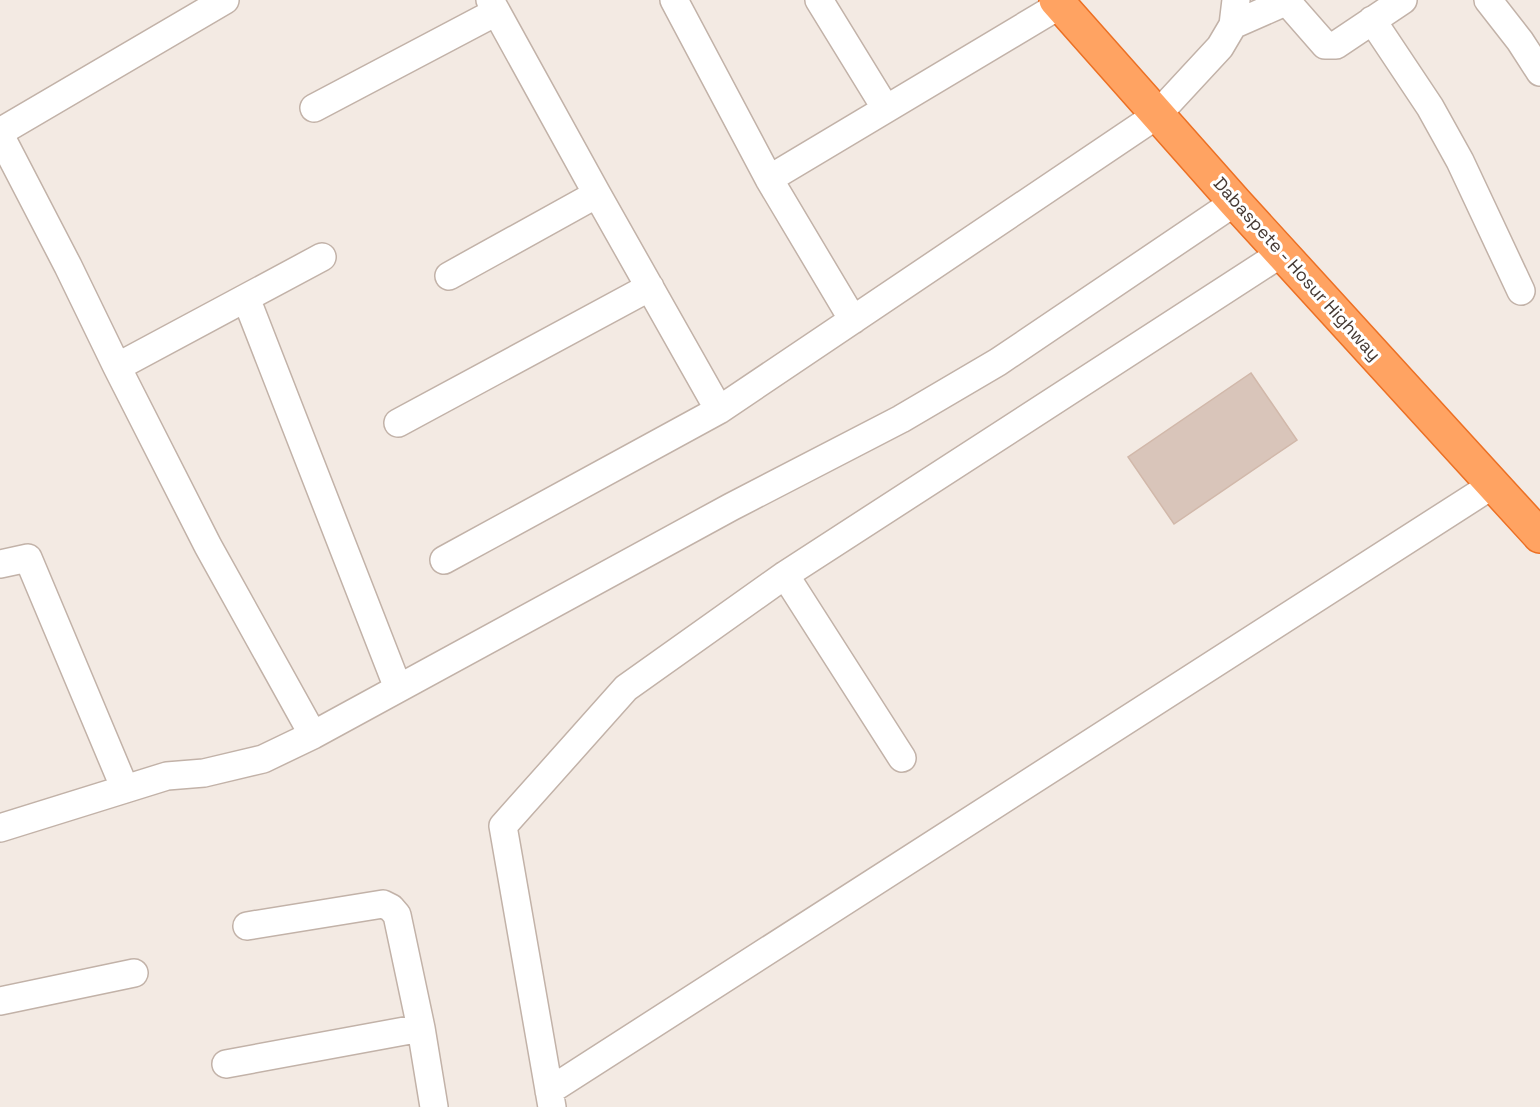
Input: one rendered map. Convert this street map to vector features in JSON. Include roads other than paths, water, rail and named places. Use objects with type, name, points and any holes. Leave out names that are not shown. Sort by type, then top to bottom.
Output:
[{"type":"highway","name":"Dabaspete - Hosur Highway","points":[[1058,3],[1235,202],[1540,536]]},
{"type":"street","points":[[225,0],[0,133],[69,266],[117,367],[208,546],[313,735]]},
{"type":"street","points":[[674,0],[769,179],[853,320]]},
{"type":"street","points":[[819,0],[886,109]]},
{"type":"street","points":[[444,560],[719,410],[1157,115],[1220,47],[1234,13],[1273,7],[1283,3],[1290,5],[1325,45],[1336,45],[1403,0]]},
{"type":"street","points":[[1488,0],[1520,41],[1540,72]]},
{"type":"street","points":[[769,179],[1058,3]]},
{"type":"street","points":[[314,108],[493,6],[719,410]]},
{"type":"street","points":[[1372,20],[1430,107],[1461,161],[1521,291]]},
{"type":"street","points":[[450,276],[597,194]]},
{"type":"street","points":[[0,828],[167,776],[204,773],[263,759],[313,735],[731,507],[901,419],[998,362],[1235,202]]},
{"type":"street","points":[[1282,253],[785,575],[626,688],[503,826],[551,1099],[1494,484]]},
{"type":"street","points":[[117,367],[322,258]]},
{"type":"street","points":[[398,423],[650,287]]},
{"type":"street","points":[[246,298],[398,688]]},
{"type":"street","points":[[0,564],[28,558],[125,789]]},
{"type":"street","points":[[785,575],[902,758]]},
{"type":"street","points":[[248,926],[383,904],[391,908],[397,915],[421,1028],[434,1107]]},
{"type":"street","points":[[0,1001],[134,973]]},
{"type":"street","points":[[226,1064],[421,1028]]}]
